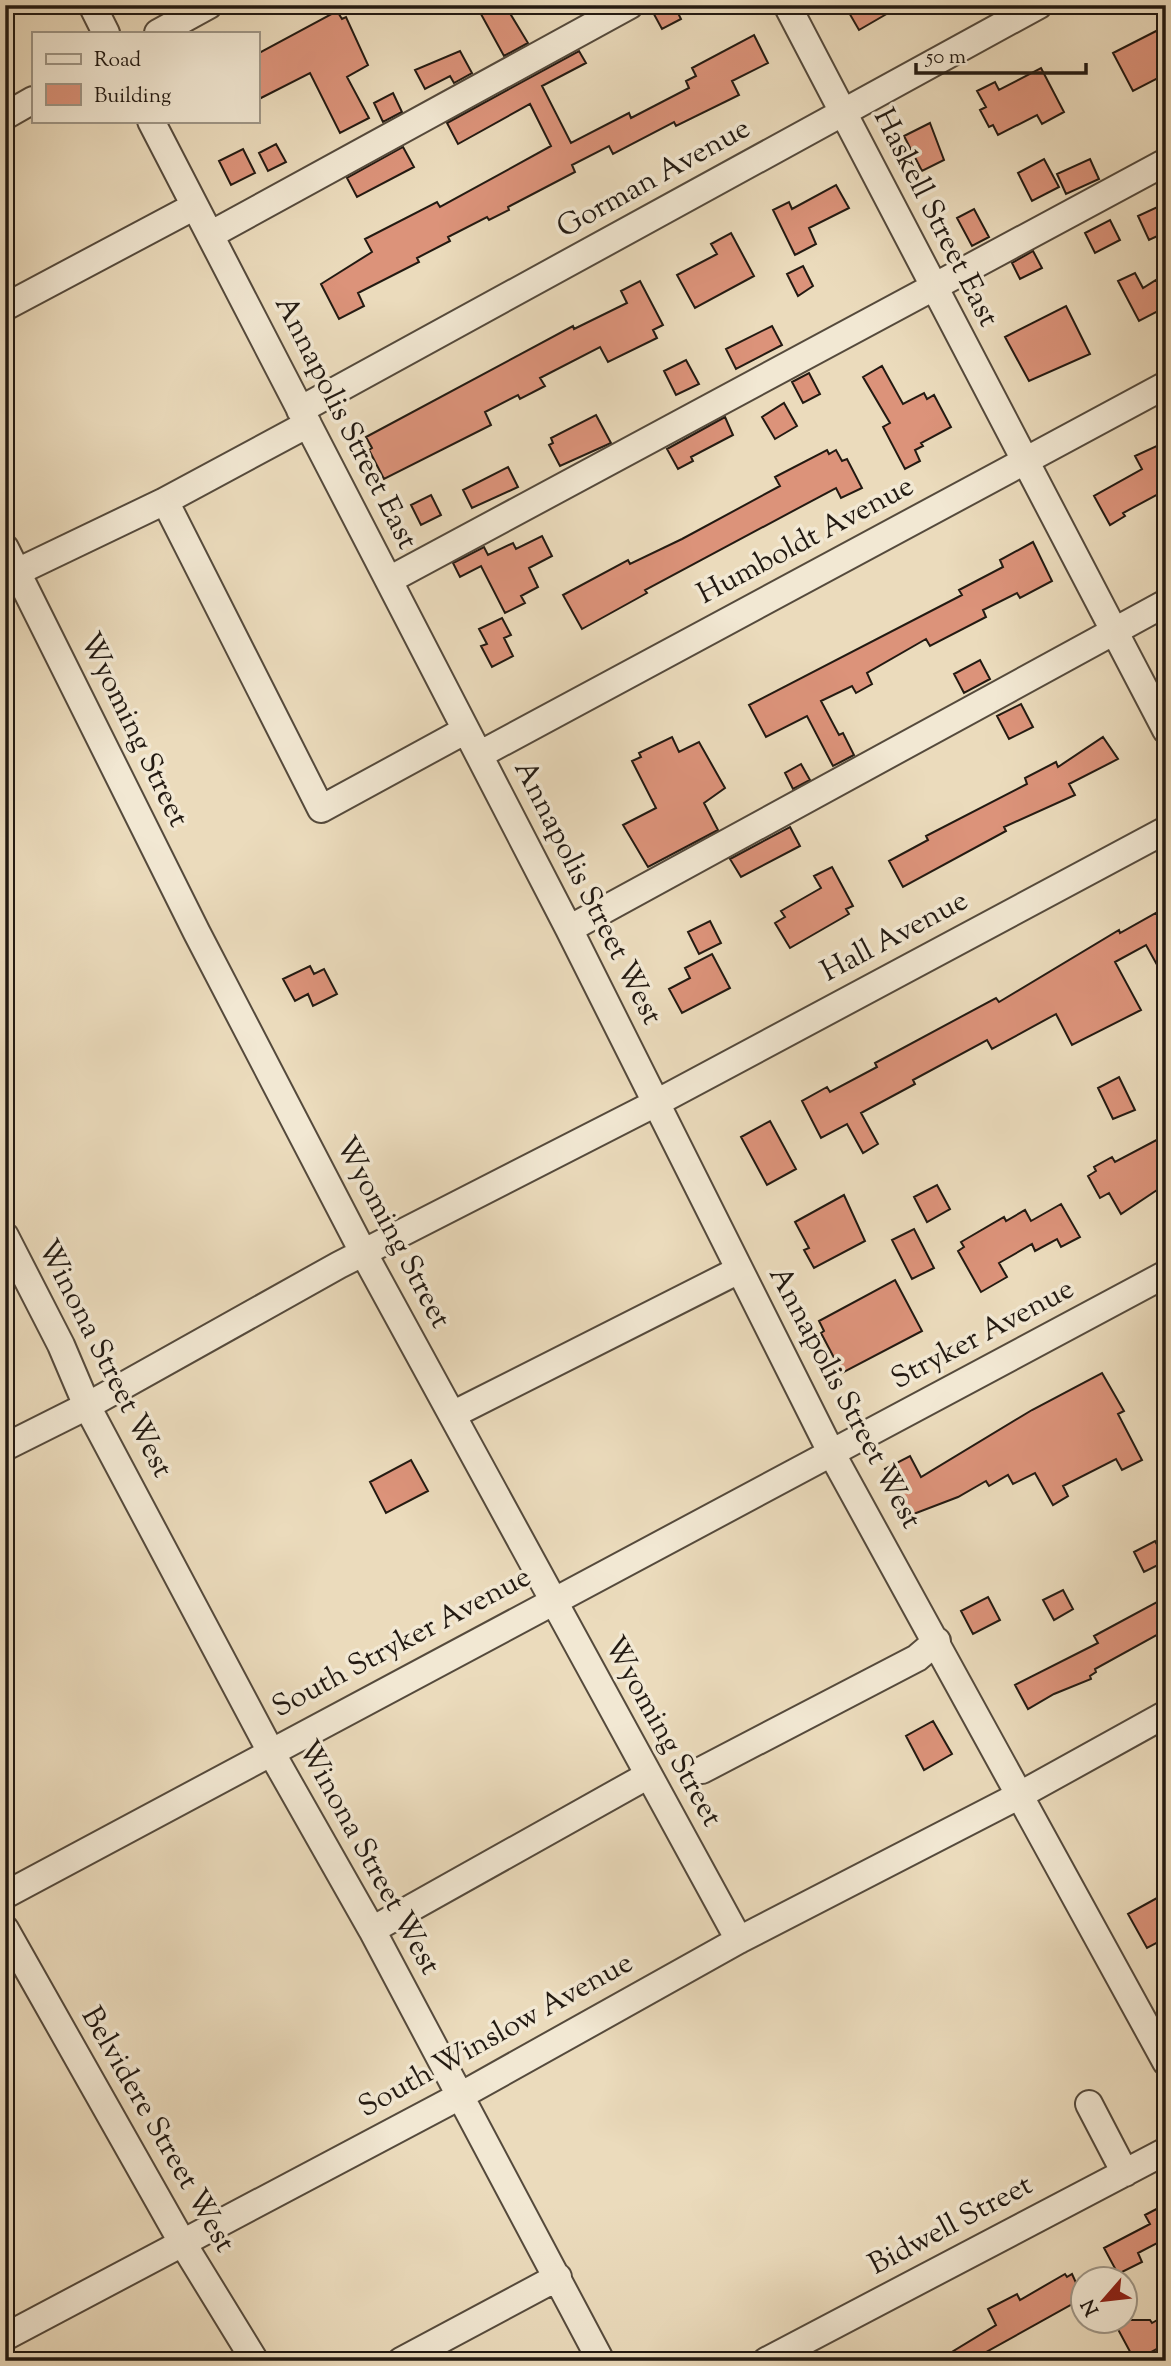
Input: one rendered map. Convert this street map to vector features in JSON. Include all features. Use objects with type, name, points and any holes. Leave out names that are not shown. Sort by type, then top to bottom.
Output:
[{"type":"street","points":[[92,5],[106,32]]},
{"type":"street","points":[[160,32],[209,5]]},
{"type":"street","points":[[210,235],[630,5]]},
{"type":"street","name":"Haskell Street East","points":[[787,5],[1166,730]]},
{"type":"street","name":"Gorman Avenue","points":[[17,572],[165,501],[304,417],[1039,5]]},
{"type":"street","points":[[5,116],[32,101]]},
{"type":"street","name":"Annapolis Street East","points":[[152,122],[479,755]]},
{"type":"street","points":[[388,580],[1166,162]]},
{"type":"street","points":[[5,307],[195,206]]},
{"type":"street","name":"Humboldt Avenue","points":[[479,755],[1166,385]]},
{"type":"street","points":[[165,501],[321,809],[466,730]]},
{"type":"street","name":"Wyoming Street","points":[[5,548],[197,933],[363,1252],[739,1940]]},
{"type":"street","points":[[569,929],[1166,604]]},
{"type":"street","name":"Annapolis Street West","points":[[479,755],[832,1454],[1166,2062]]},
{"type":"street","name":"Hall Avenue","points":[[5,1447],[87,1406],[363,1252],[656,1103],[1166,830]]},
{"type":"street","name":"Winona Street West","points":[[5,1236],[61,1345],[87,1406],[271,1752],[372,1930],[601,2361]]},
{"type":"street","points":[[452,1415],[739,1270]]},
{"type":"street","name":"Stryker Avenue","points":[[832,1454],[1166,1274]]},
{"type":"street","name":"South Stryker Avenue","points":[[5,1895],[552,1600],[832,1454]]},
{"type":"street","points":[[702,1770],[917,1658],[937,1641]]},
{"type":"street","name":"South Winslow Avenue","points":[[5,2337],[460,2096],[739,1940],[1020,1795],[1166,1714]]},
{"type":"street","points":[[372,1930],[647,1776]]},
{"type":"street","name":"Belvidere Street West","points":[[5,1929],[182,2242],[255,2361]]},
{"type":"street","points":[[1089,2104],[1125,2173]]},
{"type":"street","name":"Bidwell Street","points":[[766,2361],[1166,2151]]},
{"type":"street","points":[[401,2361],[558,2277]]},
{"type":"building","points":[[476,5],[505,5],[528,43],[504,56]]},
{"type":"building","points":[[649,5],[674,5],[681,19],[662,29]]},
{"type":"building","points":[[859,5],[902,5],[859,30],[848,11]]},
{"type":"building","points":[[337,11],[342,19],[346,17],[368,65],[347,77],[369,118],[340,133],[310,73],[259,99],[259,53]]},
{"type":"building","points":[[1166,26],[1166,74],[1133,91],[1113,53]]},
{"type":"building","points":[[754,35],[768,63],[732,81],[739,95],[676,126],[674,122],[613,154],[609,146],[572,165],[575,172],[508,207],[509,210],[489,220],[487,217],[448,237],[450,241],[417,258],[419,262],[358,293],[364,306],[339,319],[321,284],[372,252],[365,239],[437,202],[440,207],[551,146],[530,104],[458,144],[447,123],[579,51],[586,63],[542,86],[571,143],[629,113],[631,118],[689,88],[686,81],[696,76],[692,68]]},
{"type":"building","points":[[460,51],[472,73],[454,83],[450,76],[425,89],[415,70]]},
{"type":"building","points":[[1041,68],[1064,112],[1042,124],[1037,115],[998,135],[993,125],[989,127],[980,110],[986,107],[977,91],[995,82],[999,90]]},
{"type":"building","points":[[393,93],[402,112],[383,122],[374,103]]},
{"type":"building","points":[[930,123],[944,160],[922,171],[904,136]]},
{"type":"building","points":[[276,144],[286,162],[268,171],[259,153]]},
{"type":"building","points":[[403,147],[414,167],[357,197],[347,178]]},
{"type":"building","points":[[243,149],[255,173],[231,185],[219,161]]},
{"type":"building","points":[[1044,159],[1059,187],[1032,201],[1018,173]]},
{"type":"building","points":[[1090,159],[1099,179],[1066,194],[1057,174]]},
{"type":"building","points":[[836,185],[849,208],[809,228],[816,244],[795,255],[773,210],[789,202],[792,209]]},
{"type":"building","points":[[1166,203],[1166,232],[1149,240],[1138,216]]},
{"type":"building","points":[[974,209],[989,237],[972,246],[957,218]]},
{"type":"building","points":[[1110,220],[1120,240],[1095,253],[1085,233]]},
{"type":"building","points":[[731,233],[754,276],[695,308],[677,275],[717,254],[711,244]]},
{"type":"building","points":[[1033,251],[1042,268],[1020,279],[1012,263]]},
{"type":"building","points":[[803,266],[813,286],[798,296],[787,274]]},
{"type":"building","points":[[1135,273],[1143,288],[1156,280],[1166,298],[1166,307],[1139,321],[1118,281]]},
{"type":"building","points":[[640,281],[663,325],[653,330],[657,338],[608,362],[600,347],[540,378],[545,386],[520,399],[518,395],[485,412],[491,425],[384,479],[369,450],[372,448],[366,437],[573,326],[574,329],[627,303],[621,291]]},
{"type":"building","points":[[1066,306],[1090,354],[1029,381],[1005,337]]},
{"type":"building","points":[[772,326],[782,345],[736,369],[726,349]]},
{"type":"building","points":[[686,360],[699,384],[676,395],[664,371]]},
{"type":"building","points":[[882,366],[903,404],[924,393],[927,399],[934,395],[951,427],[921,443],[923,446],[915,450],[920,461],[905,469],[883,427],[890,423],[863,377]]},
{"type":"building","points":[[809,373],[820,394],[803,403],[792,382]]},
{"type":"building","points":[[784,403],[797,426],[775,439],[762,417]]},
{"type":"building","points":[[596,415],[611,443],[560,466],[549,445],[553,443],[551,438]]},
{"type":"building","points":[[725,417],[733,435],[691,457],[693,461],[678,469],[667,449]]},
{"type":"building","points":[[1161,444],[1166,454],[1166,490],[1123,513],[1125,516],[1110,525],[1094,496],[1142,469],[1135,456]]},
{"type":"building","points":[[827,450],[829,454],[836,450],[842,461],[847,459],[862,488],[841,498],[836,488],[645,590],[647,593],[582,629],[563,595],[628,560],[630,564],[682,539],[780,486],[775,477]]},
{"type":"building","points":[[508,467],[518,487],[472,508],[463,490]]},
{"type":"building","points":[[431,495],[441,515],[421,525],[411,505]]},
{"type":"building","points":[[542,536],[552,556],[529,568],[538,587],[521,596],[525,603],[505,613],[481,566],[460,577],[453,563],[484,547],[488,555],[513,543],[516,549]]},
{"type":"building","points":[[1033,542],[1052,581],[1020,598],[1017,593],[983,610],[986,617],[930,646],[926,639],[867,673],[872,684],[856,693],[852,686],[821,701],[839,735],[843,733],[854,755],[833,766],[807,716],[766,737],[749,705],[962,595],[959,590],[1003,567],[1000,560]]},
{"type":"building","points":[[502,618],[511,635],[504,638],[513,656],[492,667],[481,646],[487,644],[479,629]]},
{"type":"building","points":[[980,660],[990,679],[964,693],[954,674]]},
{"type":"building","points":[[1021,704],[1033,727],[1009,739],[997,716]]},
{"type":"building","points":[[672,737],[679,752],[699,742],[725,788],[704,803],[718,830],[648,867],[623,825],[656,808],[632,761],[641,757],[639,753]]},
{"type":"building","points":[[1103,737],[1118,759],[1069,784],[1075,795],[1004,827],[1006,831],[903,887],[889,861],[928,840],[926,836],[1027,784],[1025,778],[1056,762],[1058,767]]},
{"type":"building","points":[[801,764],[810,780],[793,789],[785,773]]},
{"type":"building","points":[[790,827],[800,846],[741,877],[730,859]]},
{"type":"building","points":[[832,867],[853,906],[846,909],[849,914],[790,948],[775,923],[785,917],[781,911],[821,888],[814,876]]},
{"type":"building","points":[[1166,912],[1166,981],[1146,945],[1115,962],[1141,1010],[1072,1045],[1056,1014],[992,1049],[987,1040],[913,1080],[915,1084],[861,1113],[878,1144],[863,1153],[847,1124],[821,1138],[802,1101],[827,1087],[830,1092],[877,1067],[875,1063],[996,998],[999,1002],[1119,930],[1120,933],[1156,913],[1158,917]]},
{"type":"building","points":[[710,921],[721,943],[699,954],[688,932]]},
{"type":"building","points":[[712,954],[730,988],[682,1013],[669,989],[690,978],[685,968]]},
{"type":"building","points":[[310,966],[314,974],[324,969],[337,994],[313,1006],[308,994],[295,1001],[283,979]]},
{"type":"building","points":[[1119,1077],[1135,1110],[1113,1119],[1098,1088]]},
{"type":"building","points":[[770,1121],[796,1169],[767,1185],[741,1137]]},
{"type":"building","points":[[1166,1135],[1166,1184],[1121,1214],[1109,1193],[1100,1198],[1088,1176],[1096,1171],[1094,1167],[1112,1157],[1115,1162]]},
{"type":"building","points":[[937,1185],[950,1209],[927,1222],[914,1197]]},
{"type":"building","points":[[844,1195],[865,1241],[814,1268],[804,1250],[809,1248],[795,1222]]},
{"type":"building","points":[[1061,1204],[1080,1237],[1061,1247],[1057,1239],[1035,1251],[1032,1244],[999,1263],[1007,1277],[981,1292],[958,1251],[964,1247],[961,1242],[1004,1217],[1006,1221],[1025,1210],[1031,1221]]},
{"type":"building","points":[[914,1229],[934,1268],[912,1279],[892,1240]]},
{"type":"building","points":[[895,1280],[922,1331],[842,1373],[821,1333],[824,1331],[819,1321]]},
{"type":"building","points":[[1102,1373],[1124,1411],[1118,1414],[1142,1460],[1122,1470],[1116,1459],[1063,1486],[1068,1496],[1053,1505],[1035,1473],[1013,1484],[1008,1475],[989,1486],[986,1481],[958,1497],[911,1515],[909,1511],[906,1512],[885,1469],[910,1456],[921,1477],[1032,1410]]},
{"type":"building","points":[[411,1460],[428,1491],[386,1513],[370,1482]]},
{"type":"building","points":[[1155,1541],[1166,1561],[1144,1572],[1134,1552]]},
{"type":"building","points":[[1063,1590],[1073,1609],[1054,1620],[1043,1600]]},
{"type":"building","points":[[988,1597],[1000,1620],[973,1634],[961,1611]]},
{"type":"building","points":[[1157,1602],[1160,1607],[1166,1604],[1166,1630],[1095,1669],[1091,1679],[1054,1694],[1028,1709],[1015,1685],[1098,1643],[1094,1636]]},
{"type":"building","points":[[933,1721],[952,1754],[924,1770],[906,1736]]},
{"type":"building","points":[[1166,1893],[1166,1938],[1147,1948],[1128,1914]]},
{"type":"building","points":[[1166,2204],[1166,2255],[1159,2242],[1138,2253],[1142,2262],[1138,2264],[1113,2264],[1104,2248],[1150,2224],[1145,2215]]},
{"type":"building","points":[[1065,2274],[1067,2277],[1070,2275],[1070,2305],[981,2355],[984,2361],[937,2361],[996,2325],[988,2309],[1017,2294],[1020,2300]]},
{"type":"building","points":[[1159,2319],[1166,2331],[1166,2344],[1135,2361],[1121,2334],[1140,2334],[1140,2320],[1150,2320],[1152,2323]]}]
